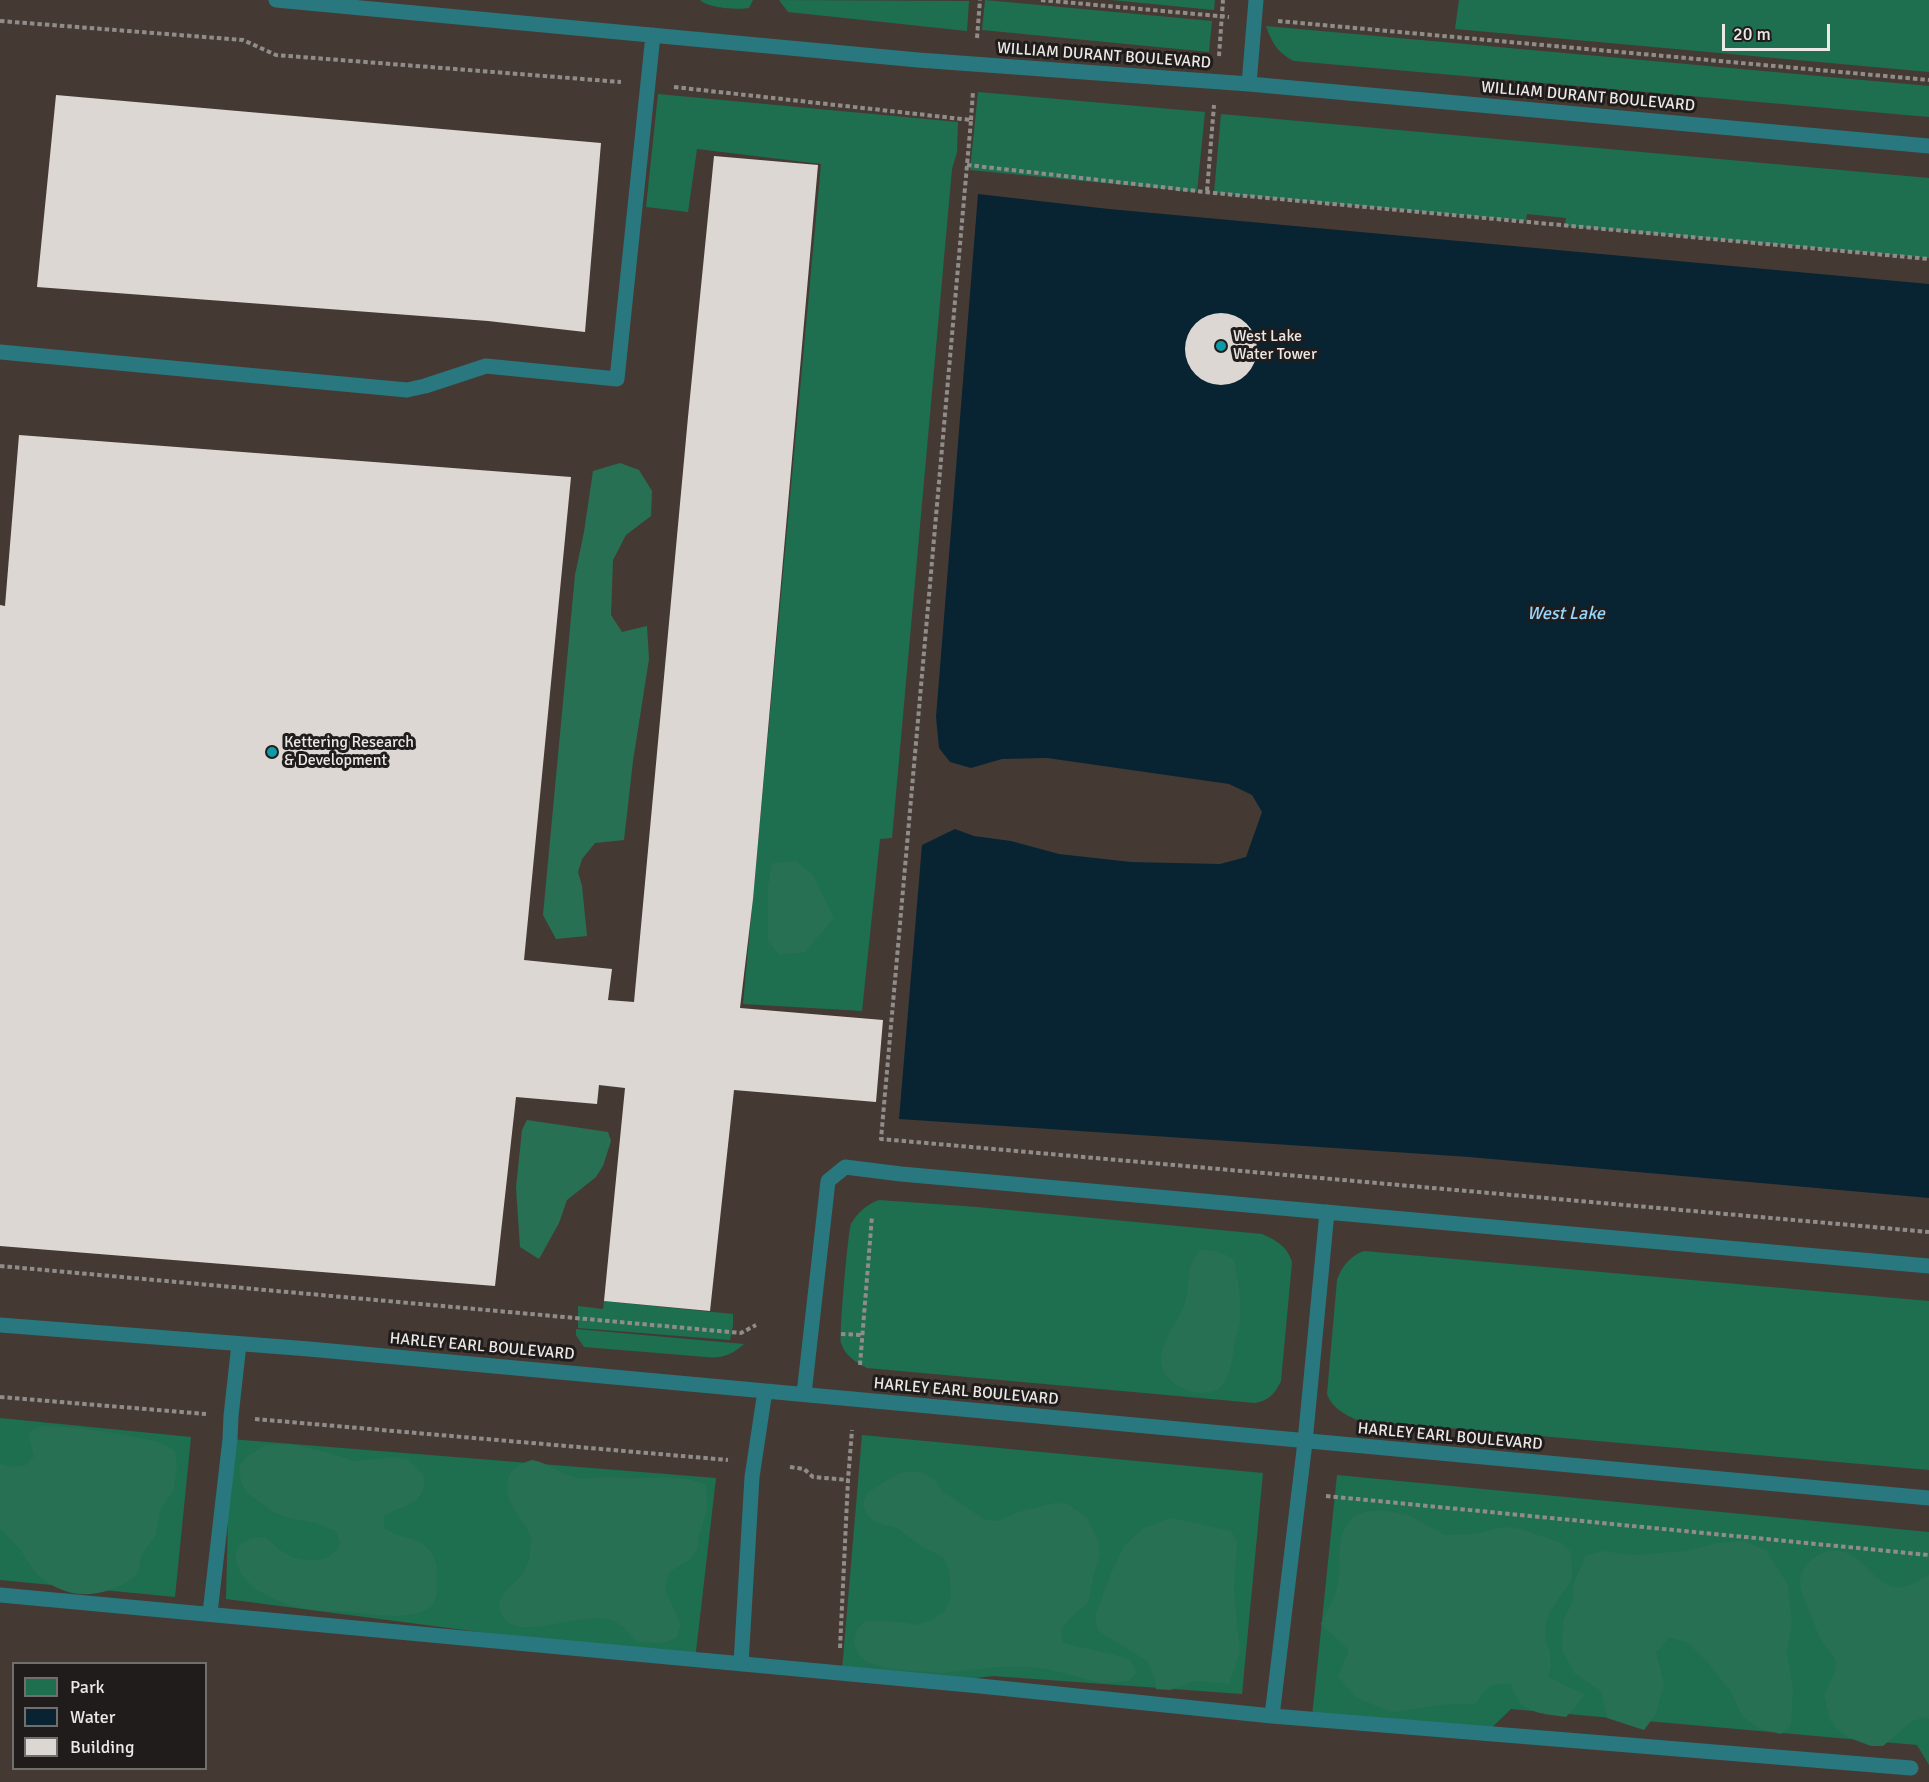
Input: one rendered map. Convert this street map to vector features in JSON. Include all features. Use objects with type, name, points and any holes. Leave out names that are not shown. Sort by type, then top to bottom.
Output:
[{"type":"lane","name":"WILLIAM DURANT BOULEVARD","points":[[276,0],[918,60],[1249,84],[1929,146]]},
{"type":"lane","points":[[1249,84],[1256,0]]},
{"type":"lane","points":[[0,352],[407,390],[486,366],[617,379],[653,35]]},
{"type":"lane","points":[[804,1394],[828,1181],[845,1167],[1929,1266]]},
{"type":"lane","points":[[1272,1716],[1305,1442],[1327,1212]]},
{"type":"lane","name":"HARLEY EARL BOULEVARD","points":[[0,1324],[804,1394],[1929,1498]]},
{"type":"lane","points":[[210,1613],[231,1439],[231,1416],[239,1344]]},
{"type":"lane","points":[[741,1664],[752,1477],[765,1391]]},
{"type":"lane","points":[[0,1595],[210,1613],[1272,1716],[1911,1768]]},
{"type":"path","points":[[1041,0],[1929,80]]},
{"type":"path","points":[[0,21],[243,40],[276,55],[648,84],[971,120],[881,1139],[1929,1232]]},
{"type":"path","points":[[967,165],[1214,193],[1929,259]]},
{"type":"path","points":[[860,1365],[872,1216]]},
{"type":"path","points":[[0,1266],[741,1333],[756,1325]]},
{"type":"path","points":[[841,1334],[862,1335]]},
{"type":"path","points":[[0,1397],[737,1461]]},
{"type":"path","points":[[838,1673],[852,1430]]},
{"type":"path","points":[[790,1467],[804,1469],[813,1477],[848,1480]]},
{"type":"path","points":[[1326,1496],[1929,1555]]},
{"type":"shaded area","points":[[0,0],[1929,0],[1929,1782],[0,1782]]},
{"type":"green space","points":[[700,0],[753,0],[749,8],[737,9],[716,7]]},
{"type":"green space","points":[[779,0],[969,1],[967,31],[788,12]]},
{"type":"green space","points":[[985,0],[1212,21],[1209,52],[982,30]]},
{"type":"green space","points":[[1111,0],[1215,0],[1214,10]]},
{"type":"green space","points":[[1459,0],[1929,0],[1929,72],[1455,29]]},
{"type":"green space","points":[[1266,26],[1929,86],[1929,117],[1294,61],[1276,47]]},
{"type":"green space","points":[[978,92],[1205,112],[1197,192],[970,170]]},
{"type":"green space","points":[[658,94],[958,122],[892,838],[880,839],[862,1011],[743,1004],[821,164],[697,149],[688,212],[646,207]]},
{"type":"green space","points":[[1221,114],[1929,178],[1929,258],[1565,226],[1566,218],[1527,214],[1526,221],[1214,193]]},
{"type":"green space","points":[[620,463],[639,470],[652,491],[651,516],[626,535],[613,560],[611,615],[622,632],[647,626],[649,659],[633,761],[624,840],[595,843],[582,859],[578,872],[582,886],[587,936],[556,939],[543,915],[575,575],[593,471]]},
{"type":"green space","points":[[796,861],[813,875],[834,918],[805,952],[779,955],[768,941],[768,887],[772,863]]},
{"type":"green space","points":[[527,1120],[608,1132],[611,1141],[603,1166],[596,1177],[567,1200],[559,1223],[539,1259],[520,1247],[516,1187],[522,1130]]},
{"type":"green space","points":[[879,1200],[1262,1234],[1281,1245],[1292,1262],[1281,1381],[1271,1396],[1255,1403],[867,1368],[848,1355],[841,1343],[842,1304],[851,1224],[863,1209]]},
{"type":"green space","points":[[1200,1250],[1218,1252],[1234,1260],[1239,1292],[1240,1323],[1231,1366],[1225,1381],[1219,1388],[1200,1393],[1190,1391],[1171,1380],[1164,1372],[1161,1355],[1187,1297],[1189,1270]]},
{"type":"green space","points":[[1364,1251],[1929,1301],[1929,1470],[1357,1420],[1335,1407],[1327,1394],[1337,1280],[1347,1262]]},
{"type":"green space","points":[[604,1301],[733,1314],[730,1340],[578,1328],[578,1306],[603,1309]]},
{"type":"green space","points":[[576,1329],[744,1344],[736,1351],[717,1357],[584,1347],[576,1335]]},
{"type":"green space","points":[[0,1418],[191,1437],[175,1597],[0,1580]]},
{"type":"green space","points":[[40,1426],[114,1433],[158,1442],[175,1451],[177,1464],[174,1490],[160,1510],[156,1535],[141,1556],[138,1574],[126,1582],[114,1588],[89,1594],[76,1594],[51,1585],[36,1573],[17,1546],[0,1529],[0,1462],[14,1467],[26,1465],[34,1456],[28,1433]]},
{"type":"green space","points":[[862,1435],[1263,1473],[1242,1694],[993,1676],[949,1681],[842,1670]]},
{"type":"green space","points":[[230,1439],[716,1478],[695,1660],[226,1599]]},
{"type":"green space","points":[[290,1444],[355,1461],[396,1457],[408,1459],[425,1477],[421,1494],[411,1503],[384,1516],[384,1528],[425,1545],[430,1551],[436,1565],[438,1580],[432,1605],[423,1611],[398,1616],[309,1609],[286,1604],[261,1592],[243,1576],[236,1558],[237,1549],[252,1538],[266,1537],[287,1555],[304,1560],[325,1558],[335,1552],[340,1544],[336,1531],[274,1512],[246,1492],[239,1468],[245,1458],[265,1445]]},
{"type":"green space","points":[[532,1460],[579,1478],[671,1478],[706,1485],[707,1511],[697,1549],[691,1559],[669,1572],[665,1590],[681,1625],[676,1638],[663,1643],[638,1642],[618,1623],[609,1619],[587,1619],[528,1627],[516,1626],[503,1617],[499,1601],[523,1574],[530,1555],[531,1541],[527,1528],[516,1513],[507,1493],[508,1478],[516,1467]]},
{"type":"green space","points":[[912,1471],[924,1473],[935,1480],[942,1491],[985,1520],[997,1521],[1018,1512],[1055,1503],[1067,1504],[1087,1517],[1098,1541],[1100,1553],[1088,1603],[1068,1620],[1061,1631],[1063,1643],[1130,1660],[1137,1672],[1129,1681],[1102,1683],[1030,1667],[999,1667],[942,1673],[890,1669],[867,1662],[857,1653],[854,1642],[857,1629],[866,1621],[903,1622],[917,1625],[944,1612],[951,1597],[949,1569],[943,1557],[921,1546],[897,1528],[880,1524],[868,1516],[863,1505],[867,1493],[899,1473]]},
{"type":"green space","points":[[1337,1475],[1929,1532],[1929,1765],[1917,1745],[1511,1709],[1481,1738],[1312,1717]]},
{"type":"green space","points":[[1382,1510],[1408,1515],[1445,1535],[1473,1534],[1505,1527],[1520,1529],[1562,1543],[1571,1552],[1572,1579],[1550,1611],[1546,1623],[1545,1640],[1550,1652],[1551,1665],[1548,1677],[1585,1695],[1566,1717],[1539,1713],[1525,1707],[1514,1694],[1511,1684],[1493,1685],[1475,1704],[1450,1704],[1391,1712],[1357,1698],[1338,1677],[1349,1650],[1321,1624],[1338,1584],[1342,1536],[1351,1519],[1359,1514]]},
{"type":"green space","points":[[1171,1518],[1231,1531],[1237,1542],[1234,1586],[1240,1652],[1229,1684],[1195,1681],[1170,1690],[1156,1689],[1154,1676],[1147,1661],[1098,1631],[1095,1616],[1124,1546],[1142,1529]]},
{"type":"green space","points":[[1743,1541],[1766,1550],[1788,1585],[1792,1622],[1787,1653],[1793,1689],[1791,1726],[1781,1734],[1758,1728],[1742,1716],[1731,1692],[1709,1664],[1688,1643],[1670,1637],[1656,1652],[1664,1684],[1656,1714],[1644,1730],[1607,1718],[1601,1691],[1575,1674],[1562,1650],[1563,1621],[1573,1600],[1573,1586],[1585,1556],[1603,1551],[1632,1555],[1686,1551],[1718,1543]]},
{"type":"green space","points":[[1830,1550],[1850,1554],[1882,1582],[1895,1587],[1907,1586],[1929,1575],[1929,1719],[1925,1717],[1912,1721],[1883,1746],[1871,1746],[1847,1737],[1830,1720],[1824,1695],[1834,1674],[1836,1661],[1818,1634],[1803,1598],[1800,1580],[1805,1566],[1811,1560]]},
{"type":"water","name":"West Lake","points":[[978,194],[1109,209],[1929,284],[1929,1198],[1469,1157],[899,1119],[922,845],[955,829],[974,836],[1011,841],[1059,854],[1131,862],[1220,864],[1246,857],[1262,812],[1252,795],[1229,784],[1047,758],[1002,759],[971,768],[950,762],[939,748],[936,717]]},
{"type":"building","points":[[56,95],[601,143],[585,332],[488,321],[37,287]]},
{"type":"building","name":"Kettering Research & Development","points":[[714,156],[818,165],[753,899],[740,1008],[883,1020],[876,1102],[734,1090],[710,1311],[604,1301],[625,1088],[599,1085],[597,1104],[516,1097],[495,1286],[0,1246],[0,605],[5,606],[19,435],[571,477],[524,960],[612,969],[608,1000],[634,1002]]},
{"type":"building","name":"West Lake Water Tower","points":[[1221,313],[1241,319],[1251,329],[1257,349],[1251,369],[1241,379],[1221,385],[1201,379],[1191,369],[1185,349],[1191,329],[1201,319]]},
{"type":"place","name":"West Lake Water Tower","points":[[1221,346]]},
{"type":"place","name":"Kettering Research & Development","points":[[272,752]]}]
